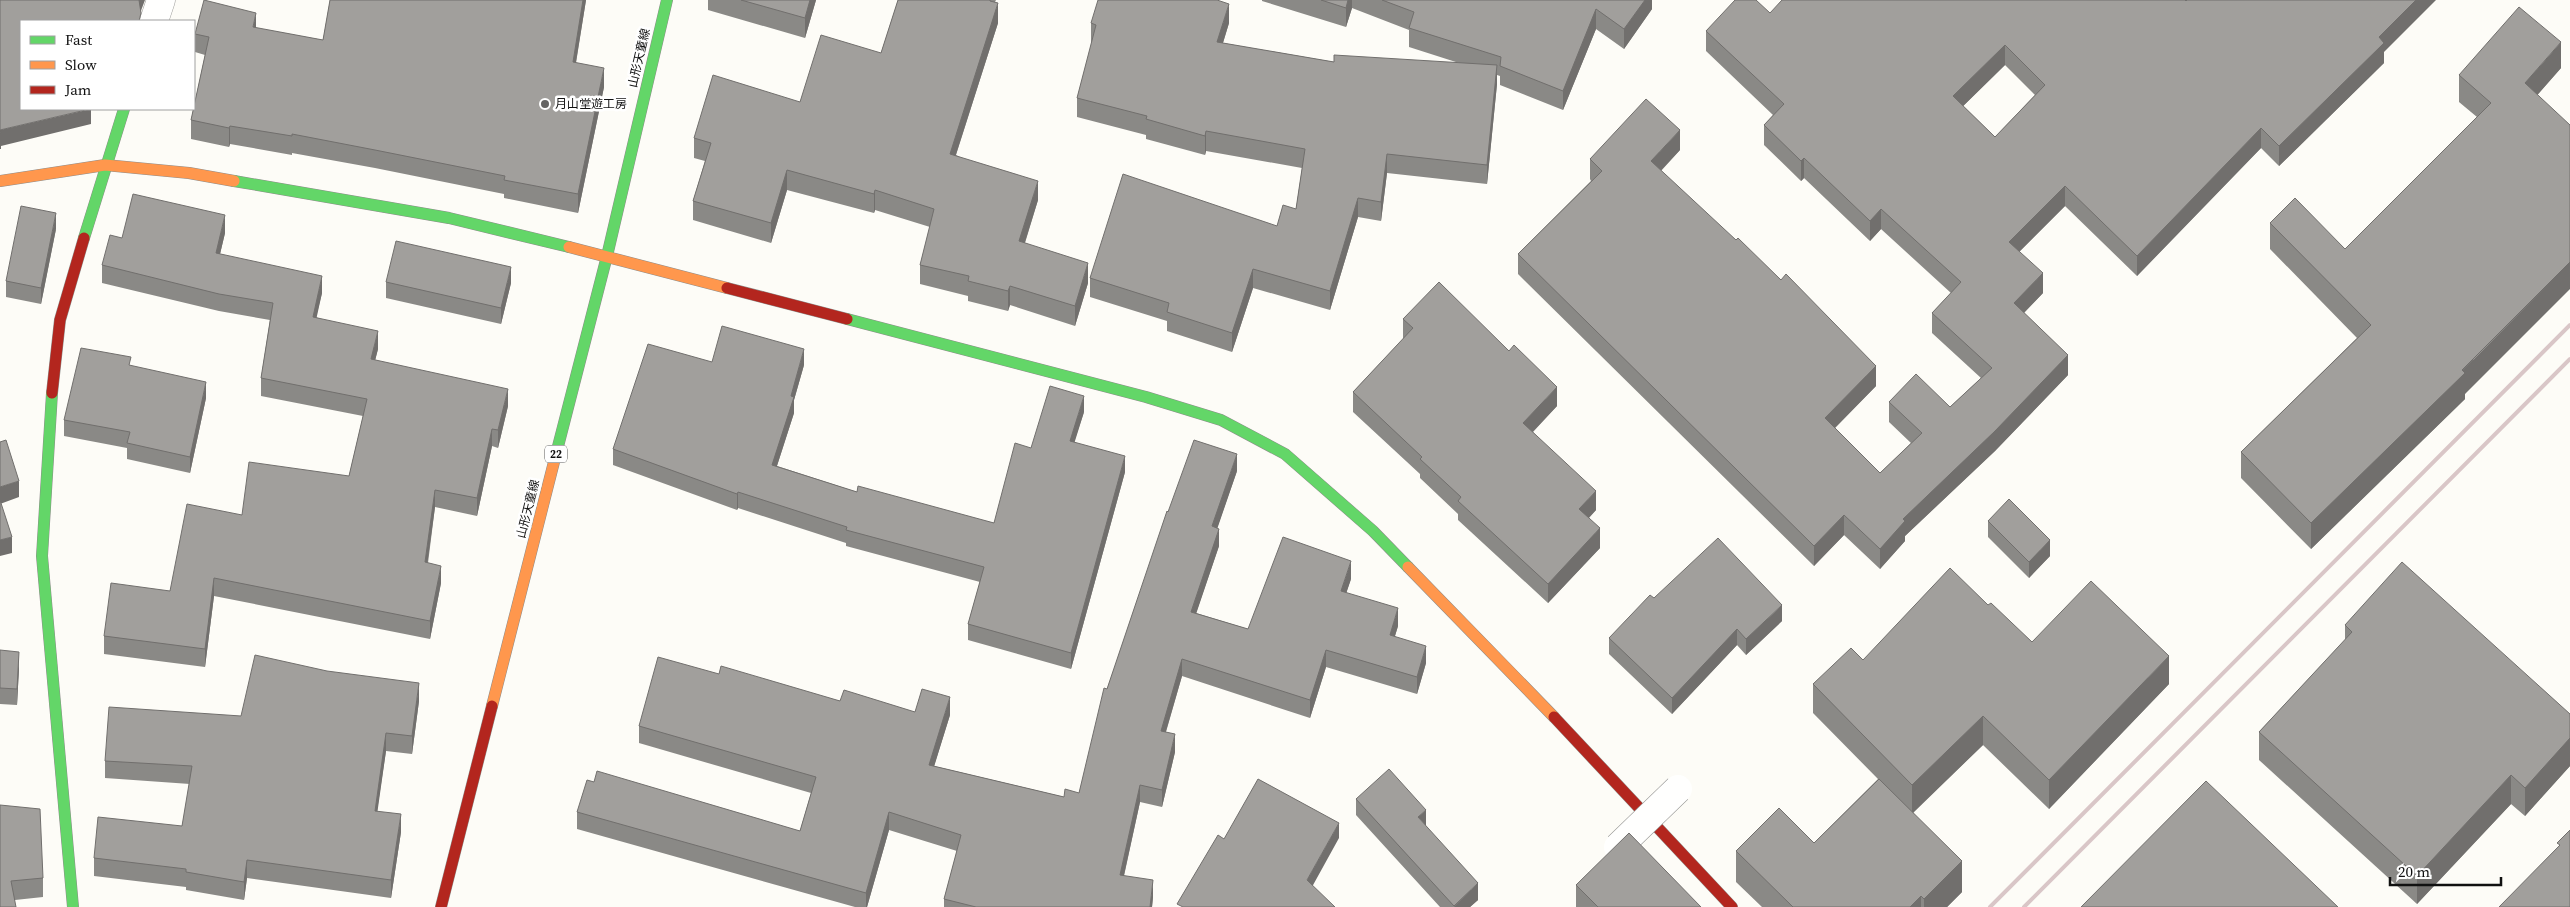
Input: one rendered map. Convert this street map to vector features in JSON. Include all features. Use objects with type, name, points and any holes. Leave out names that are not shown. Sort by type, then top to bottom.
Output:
[{"type":"street","points":[[154,20],[161,0]]},
{"type":"street","name":"山形天童線","points":[[441,907],[607,256],[667,0]]},
{"type":"street","points":[[73,907],[42,556],[48,434],[60,320],[105,165],[124,110]]},
{"type":"street","points":[[0,181],[105,165],[189,173],[440,216],[607,256],[1146,397],[1221,420],[1285,454],[1373,530],[1485,644],[1732,907]]},
{"type":"street","points":[[1618,847],[1678,789]]},
{"type":"building","points":[[0,0],[139,0],[141,13],[139,20],[20,20],[20,110],[86,110],[0,130]]},
{"type":"building","points":[[204,0],[256,13],[253,27],[323,40],[330,0],[583,0],[573,62],[604,68],[578,194],[504,180],[505,176],[292,134],[292,136],[230,126],[229,128],[191,120],[193,110],[195,110],[195,102],[209,37],[195,34]]},
{"type":"building","points":[[741,0],[810,0],[805,18]]},
{"type":"building","points":[[898,0],[990,0],[998,3],[950,154],[1038,181],[1019,241],[1088,263],[1075,306],[1010,286],[1008,291],[968,281],[969,276],[920,265],[934,209],[875,190],[874,194],[787,170],[771,223],[693,201],[711,143],[694,138],[713,75],[800,102],[821,35],[881,53]]},
{"type":"building","points":[[1098,0],[1217,0],[1229,4],[1217,42],[1334,62],[1334,55],[1497,65],[1487,165],[1387,154],[1381,202],[1358,198],[1330,291],[1253,269],[1232,333],[1167,312],[1169,303],[1090,278],[1123,174],[1277,226],[1283,205],[1296,209],[1305,149],[1206,131],[1205,136],[1146,119],[1147,116],[1077,98],[1096,25],[1091,23]]},
{"type":"building","points":[[1321,0],[1348,0],[1346,8]]},
{"type":"building","points":[[1382,0],[1645,0],[1624,29],[1596,9],[1563,91],[1500,66],[1501,57],[1409,28],[1414,12]]},
{"type":"building","points":[[1735,0],[1756,0],[1770,13],[1782,0],[2416,0],[2379,37],[2384,43],[2279,146],[2261,128],[2137,256],[2065,186],[2009,242],[2043,273],[2014,303],[2068,355],[1995,431],[1903,519],[1905,521],[1880,549],[1844,515],[1814,546],[1518,254],[1602,171],[1590,159],[1646,99],[1680,130],[1651,161],[1736,240],[1738,238],[1781,280],[1786,274],[1876,366],[1825,418],[1880,473],[1922,433],[1889,402],[1916,374],[1950,407],[1992,368],[1932,313],[1961,282],[1881,209],[1870,221],[1804,158],[1801,161],[1764,125],[1784,104],[1706,31]],"holes":[[[2005,45],[2045,85],[1995,137],[1953,96]]]},
{"type":"building","points":[[2519,7],[2561,42],[2525,83],[2570,125],[2570,262],[2462,370],[2465,373],[2311,523],[2241,452],[2371,325],[2270,223],[2295,198],[2345,249],[2491,103],[2459,75]]},
{"type":"building","points":[[133,194],[225,215],[216,253],[322,276],[313,317],[378,331],[371,359],[508,389],[498,430],[492,429],[477,498],[435,490],[425,562],[441,566],[430,621],[214,578],[205,649],[104,636],[111,583],[170,591],[187,504],[242,515],[249,462],[349,476],[367,399],[261,378],[273,303],[219,294],[102,265],[110,235],[122,238]]},
{"type":"building","points":[[21,206],[56,213],[41,288],[6,281]]},
{"type":"building","points":[[396,241],[511,267],[501,308],[386,282]]},
{"type":"building","points":[[1439,282],[1509,351],[1514,345],[1557,387],[1523,423],[1596,491],[1579,509],[1600,528],[1548,584],[1458,501],[1461,497],[1353,392],[1413,328],[1403,319]]},
{"type":"building","points":[[722,326],[804,349],[791,396],[794,397],[772,465],[857,492],[858,486],[994,523],[1015,443],[1031,448],[1050,386],[1084,396],[1070,441],[1125,456],[1071,653],[968,624],[984,567],[846,530],[847,527],[738,492],[737,494],[613,449],[648,344],[712,362]]},
{"type":"building","points":[[81,348],[131,357],[129,365],[206,382],[190,457],[127,443],[130,432],[64,420]]},
{"type":"building","points":[[6,440],[19,481],[0,487],[0,442]]},
{"type":"building","points":[[1194,440],[1237,454],[1212,526],[1219,529],[1191,612],[1248,629],[1283,537],[1351,561],[1341,591],[1398,608],[1390,635],[1426,646],[1417,677],[1326,650],[1310,700],[1182,659],[1161,731],[1175,734],[1162,790],[1140,785],[1120,875],[1153,880],[1150,907],[976,907],[944,899],[961,835],[889,812],[866,893],[577,812],[587,780],[594,782],[597,771],[800,831],[816,777],[639,726],[658,657],[719,674],[721,666],[840,701],[844,690],[915,712],[922,689],[950,697],[929,765],[1064,797],[1065,789],[1079,793],[1104,688],[1107,689],[1167,511]]},
{"type":"building","points":[[2009,499],[2050,540],[2029,562],[1988,521]]},
{"type":"building","points":[[0,500],[12,537],[0,540]]},
{"type":"building","points":[[1718,538],[1782,605],[1746,639],[1737,629],[1672,698],[1609,638],[1650,595],[1654,598]]},
{"type":"building","points":[[2402,562],[2570,714],[2570,738],[2525,788],[2511,775],[2417,876],[2259,732],[2352,632],[2345,625]]},
{"type":"building","points":[[1950,568],[1988,605],[1991,603],[2032,642],[2091,581],[2169,656],[2049,780],[1983,716],[1912,785],[1813,684],[1851,648],[1863,660]]},
{"type":"building","points":[[0,650],[19,652],[17,689],[0,688]]},
{"type":"building","points":[[255,655],[327,671],[419,683],[412,736],[386,733],[375,811],[401,814],[391,880],[247,860],[244,882],[186,872],[186,869],[94,858],[98,817],[182,826],[192,766],[105,761],[109,707],[241,716]]},
{"type":"building","points":[[1389,769],[1426,810],[1418,817],[1478,883],[1454,906],[1356,799]]},
{"type":"building","points":[[1258,779],[1339,823],[1307,880],[1335,907],[1183,907],[1177,904],[1218,835],[1224,839]]},
{"type":"building","points":[[1879,779],[1962,861],[1924,899],[1921,896],[1910,907],[1793,907],[1736,851],[1779,808],[1814,843]]},
{"type":"building","points":[[2206,781],[2338,907],[2081,907]]},
{"type":"building","points":[[0,805],[40,809],[43,878],[11,881],[16,907],[0,907]]},
{"type":"building","points":[[2570,830],[2570,907],[2499,907],[2560,845],[2557,843]]},
{"type":"building","points":[[1629,833],[1701,907],[1598,907],[1576,885]]},
{"type":"railway","points":[[1990,907],[2570,325]]},
{"type":"railway","points":[[2024,907],[2570,359]]},
{"type":"traffic: fast","points":[[555,458],[607,256],[667,0]]},
{"type":"traffic: fast","points":[[84,238],[124,110]]},
{"type":"traffic: fast","points":[[234,181],[449,218],[569,247]]},
{"type":"traffic: fast","points":[[847,319],[1146,397],[1221,420],[1285,454],[1373,531],[1408,567]]},
{"type":"traffic: fast","points":[[52,393],[42,556],[73,907]]},
{"type":"traffic: slow","points":[[0,181],[105,165],[189,173],[234,181]]},
{"type":"traffic: slow","points":[[569,247],[727,288]]},
{"type":"traffic: slow","points":[[492,706],[555,458]]},
{"type":"traffic: slow","points":[[1408,567],[1554,717]]},
{"type":"traffic: jam","points":[[52,393],[60,320],[84,238]]},
{"type":"traffic: jam","points":[[727,288],[847,319]]},
{"type":"traffic: jam","points":[[441,907],[492,706]]},
{"type":"traffic: jam","points":[[1554,717],[1732,907]]},
{"type":"place","name":"月山堂遊工房","points":[[545,104]]}]
